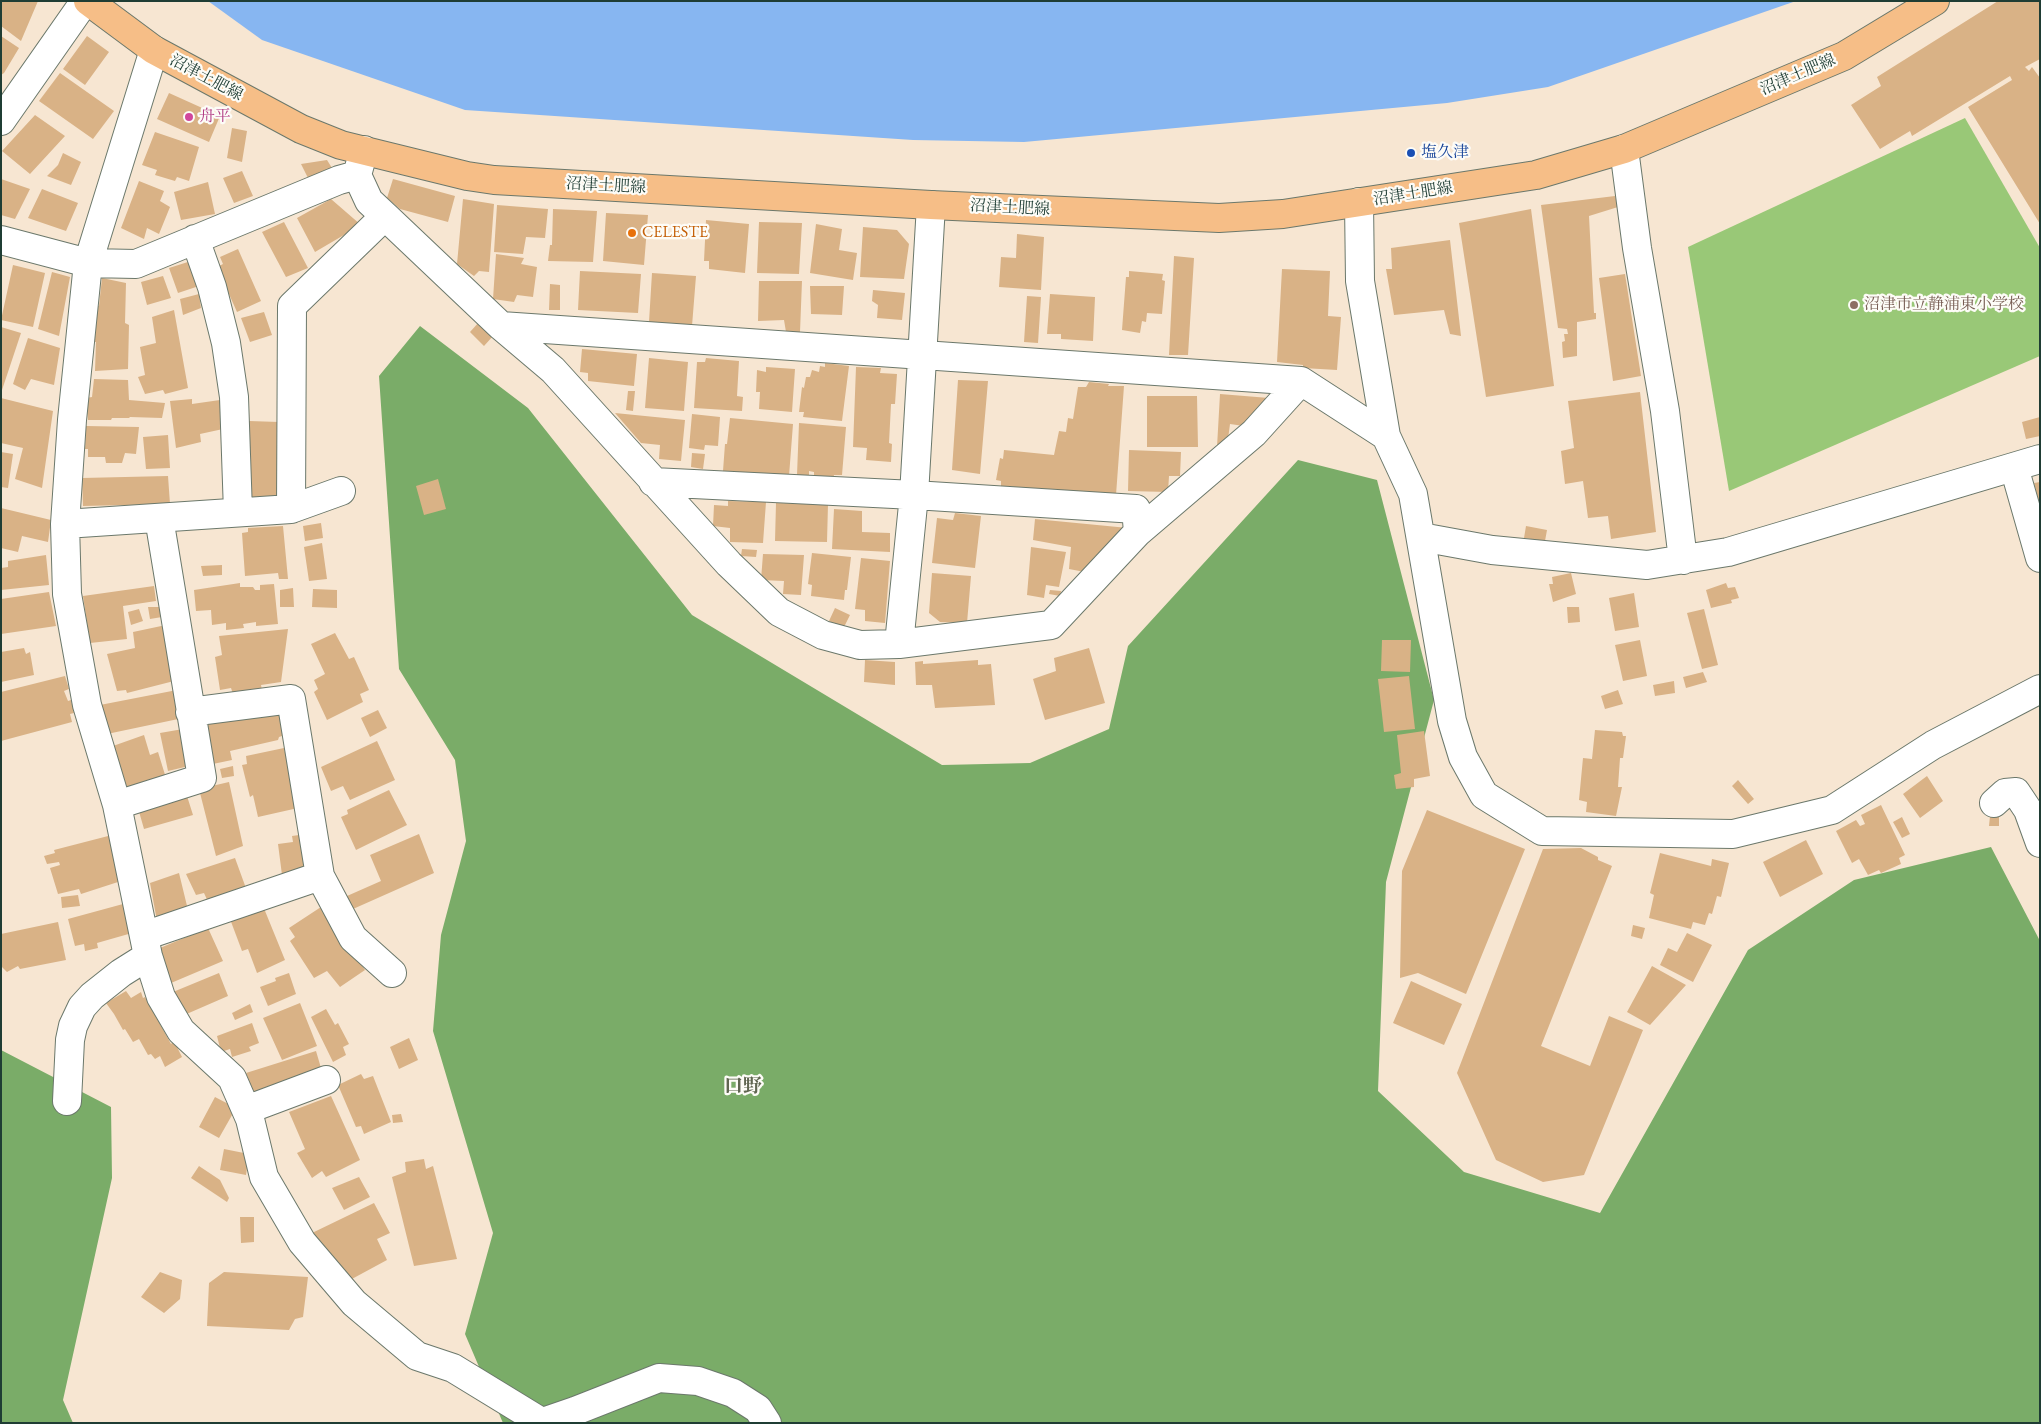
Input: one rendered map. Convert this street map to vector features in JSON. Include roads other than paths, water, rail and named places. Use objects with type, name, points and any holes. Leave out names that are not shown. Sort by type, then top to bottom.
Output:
[{"type":"main road","name":"沼津土肥線","points":[[87,1],[154,50],[301,129],[341,145],[360,162],[494,180],[931,205],[1219,218],[1283,214],[1536,175],[1624,149],[1844,56],[1935,1]]},
{"type":"street","points":[[1,122],[87,1]]},
{"type":"street","points":[[154,50],[88,263],[72,420],[65,524],[67,594],[87,704],[117,805],[146,946],[161,996],[180,1031],[232,1078],[250,1118],[264,1177],[302,1242],[354,1303],[418,1356],[452,1368],[543,1422],[575,1412],[659,1378],[698,1381],[733,1393],[758,1409],[767,1423]]},
{"type":"street","points":[[1624,149],[1637,248],[1665,411],[1683,560]]},
{"type":"street","points":[[1,240],[88,263],[136,264],[339,180],[360,162],[369,201],[501,326],[553,370],[729,564],[779,612],[823,635],[860,645],[899,644],[1051,625],[1138,532],[1254,433],[1301,381]]},
{"type":"street","points":[[1359,202],[1360,281],[1386,436],[1413,494],[1452,721],[1463,757],[1484,795],[1542,831],[1733,834],[1832,810],[1933,745],[2040,689]]},
{"type":"street","points":[[899,644],[914,494],[924,354],[931,205]]},
{"type":"street","points":[[291,509],[292,306],[385,216]]},
{"type":"street","points":[[196,239],[212,287],[226,342],[234,397],[238,512]]},
{"type":"street","points":[[501,326],[1301,381],[1386,436]]},
{"type":"street","points":[[1421,537],[1492,550],[1647,566],[1728,552],[2027,463],[2040,558]]},
{"type":"street","points":[[653,482],[914,494],[1136,509],[1138,532]]},
{"type":"street","points":[[65,524],[291,509],[341,491]]},
{"type":"street","points":[[117,805],[202,778],[159,518]]},
{"type":"street","points":[[190,712],[290,699],[320,876],[353,938],[392,973]]},
{"type":"street","points":[[1994,803],[2006,793],[2016,792],[2028,810],[2040,844]]},
{"type":"street","points":[[67,1101],[70,1040],[73,1026],[82,1007],[92,996],[121,973],[146,946],[320,876]]},
{"type":"street","points":[[246,1110],[326,1080]]},
{"type":"water","points":[[208,1],[1796,1],[1548,87],[1447,103],[1024,142],[913,140],[465,110],[262,40]]},
{"type":"place","name":"舟平","points":[[189,117]]},
{"type":"place","name":"塩久津","points":[[1411,153]]},
{"type":"place","name":"CELESTE","points":[[632,233]]},
{"type":"place","name":"沼津市立静浦東小学校","points":[[1854,305]]},
{"type":"district","name":"口野","points":[[743,1087]]}]
